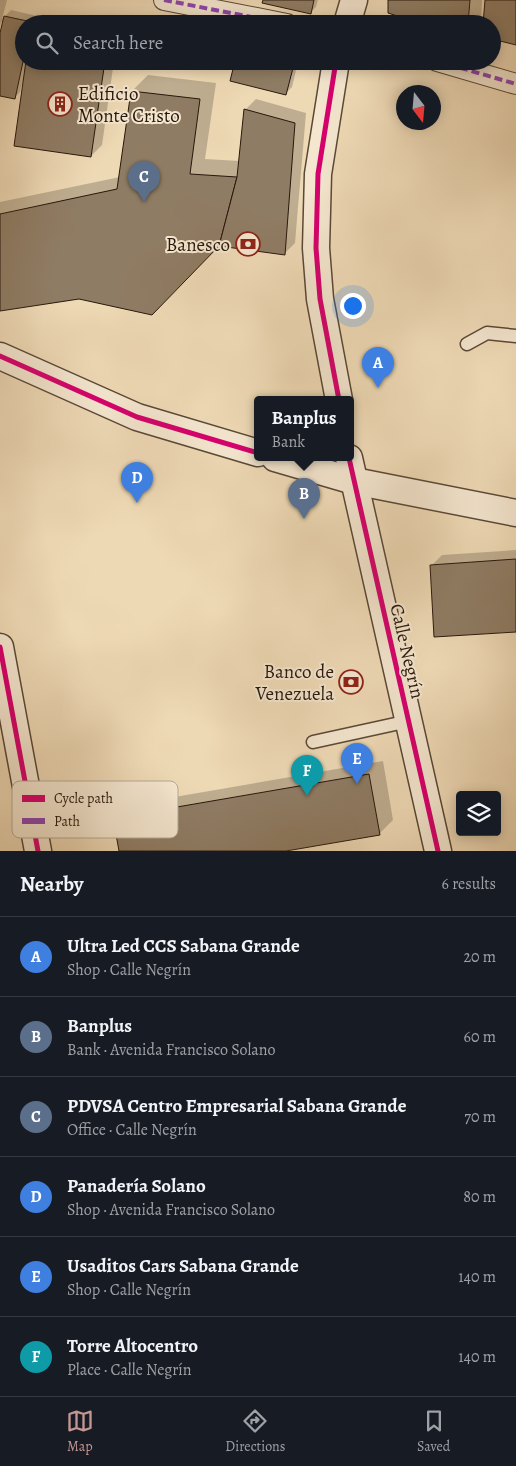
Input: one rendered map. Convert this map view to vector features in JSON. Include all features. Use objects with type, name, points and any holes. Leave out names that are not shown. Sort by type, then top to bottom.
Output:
[{"type":"street","points":[[164,0],[241,15]]},
{"type":"street","points":[[350,15],[354,0]]},
{"type":"street","points":[[335,70],[318,174],[316,248],[320,299],[338,396]]},
{"type":"street","points":[[468,70],[516,84]]},
{"type":"street","points":[[0,356],[138,417],[254,452]]},
{"type":"street","points":[[294,461],[352,470],[516,513]]},
{"type":"street","name":"Calle Negrín","points":[[352,470],[438,851]]},
{"type":"street","points":[[0,647],[25,781]]},
{"type":"street","points":[[36,838],[38,851]]},
{"type":"lane","points":[[467,344],[487,333],[516,336]]},
{"type":"lane","points":[[313,742],[409,720]]},
{"type":"building","points":[[263,0],[314,0],[311,14],[262,3]]},
{"type":"building","points":[[388,0],[470,0],[469,15],[394,15],[388,13]]},
{"type":"building","points":[[485,0],[516,0],[516,45],[501,41],[501,15],[484,15]]},
{"type":"building","points":[[4,16],[15,18],[15,70],[21,70],[15,99],[0,96],[0,33]]},
{"type":"building","name":"Edificio Monte Cristo","points":[[25,70],[104,70],[91,157],[14,146]]},
{"type":"building","points":[[233,70],[292,70],[286,95],[230,81]]},
{"type":"building","points":[[131,91],[200,99],[190,174],[237,177],[219,246],[152,315],[79,299],[0,311],[0,214],[117,189]]},
{"type":"building","points":[[244,109],[295,123],[285,255],[219,246],[237,177]]},
{"type":"building","points":[[516,559],[516,632],[434,637],[430,565]]},
{"type":"building","points":[[369,774],[380,835],[286,851],[119,851],[117,838],[178,838],[178,807]]},
{"type":"marked path","points":[[164,0],[241,15]]},
{"type":"marked path","points":[[468,70],[516,84]]},
{"type":"cycle path","points":[[335,70],[318,174],[316,248],[320,299],[338,396]]},
{"type":"cycle path","points":[[0,356],[137,417],[254,452]]},
{"type":"cycle path","points":[[350,461],[438,851]]},
{"type":"cycle path","points":[[0,647],[25,781]]},
{"type":"cycle path","points":[[36,838],[38,851]]},
{"type":"place","name":"Edificio Monte Cristo","points":[[60,104]]},
{"type":"place","name":"PDVSA Centro Empresarial Sabana Grande","points":[[144,202]]},
{"type":"place","name":"Banesco","points":[[248,244]]},
{"type":"place","name":"Ultra Led CCS Sabana Grande","points":[[378,388]]},
{"type":"place","name":"Panadería Solano","points":[[137,503]]},
{"type":"place","name":"Banplus","points":[[304,519]]},
{"type":"place","name":"Banco de Venezuela","points":[[351,682]]},
{"type":"place","name":"Usaditos Cars Sabana Grande","points":[[357,784]]},
{"type":"place","name":"Torre Altocentro","points":[[307,796]]}]
